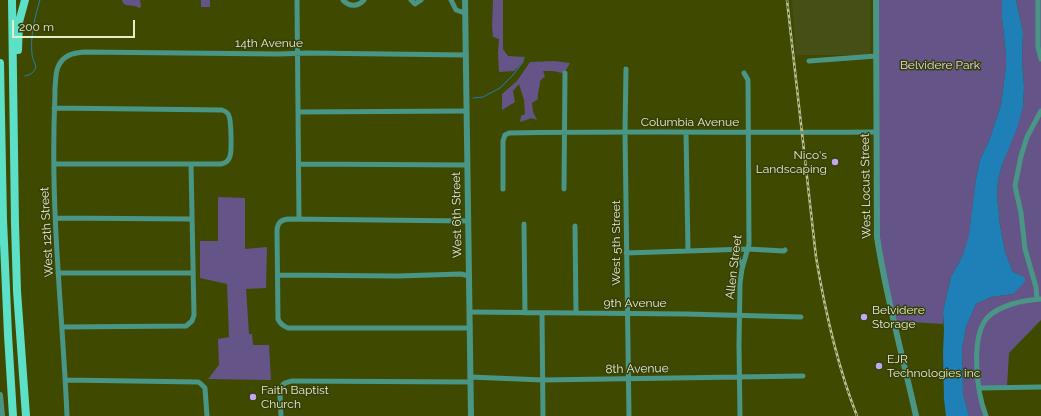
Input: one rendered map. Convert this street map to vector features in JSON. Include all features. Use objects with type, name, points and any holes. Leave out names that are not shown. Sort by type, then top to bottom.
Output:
[{"type":"main road","points":[[12,0],[17,291],[26,416]]},
{"type":"main road","points":[[14,135],[17,110],[16,81],[19,22],[25,0]]},
{"type":"main road","points":[[0,63],[3,220],[13,416]]},
{"type":"main road","points":[[0,137],[1,147]]},
{"type":"street","points":[[296,0],[299,164],[298,219]]},
{"type":"street","points":[[343,0],[347,4],[351,5],[360,4],[364,0]]},
{"type":"street","points":[[411,0],[415,4],[421,0]]},
{"type":"street","points":[[451,0],[456,10],[465,13]]},
{"type":"street","name":"West 6th Street","points":[[465,0],[471,416]]},
{"type":"street","name":"West Locust Street","points":[[876,0],[877,237],[892,314],[916,416]]},
{"type":"street","points":[[1038,0],[1038,47],[1041,60]]},
{"type":"street","name":"14th Avenue","points":[[73,53],[466,55]]},
{"type":"street","name":"West 12th Street","points":[[67,416],[66,380],[58,273],[54,164],[54,108],[57,70],[64,58],[73,53]]},
{"type":"street","points":[[809,60],[876,56]]},
{"type":"street","name":"West 5th Street","points":[[626,69],[626,253],[629,416]]},
{"type":"street","name":"Allen Street","points":[[740,416],[740,279],[749,244],[748,80],[744,72]]},
{"type":"street","points":[[564,189],[565,73]]},
{"type":"street","points":[[54,108],[225,111],[230,117],[232,149],[231,156],[227,162],[221,164],[54,164]]},
{"type":"street","points":[[298,112],[466,111]]},
{"type":"street","points":[[986,416],[983,409],[977,374],[977,348],[984,322],[991,314],[1002,308],[1015,303],[1039,299],[1025,249],[1021,213],[1015,186],[1021,156],[1027,137],[1041,111]]},
{"type":"street","points":[[686,132],[688,251]]},
{"type":"street","name":"Columbia Avenue","points":[[503,190],[503,141],[505,135],[509,133],[876,132]]},
{"type":"street","points":[[62,327],[186,326],[192,322],[194,315],[191,164]]},
{"type":"street","points":[[299,164],[467,165]]},
{"type":"street","points":[[56,218],[192,218]]},
{"type":"street","points":[[468,221],[288,219],[280,222],[277,230],[278,319],[282,325],[288,328],[470,328]]},
{"type":"street","points":[[524,224],[525,313]]},
{"type":"street","points":[[575,226],[576,313]]},
{"type":"street","points":[[626,253],[748,249],[786,250]]},
{"type":"street","points":[[736,250],[739,260],[743,265]]},
{"type":"street","points":[[58,273],[192,273]]},
{"type":"street","points":[[278,275],[398,276],[461,274],[469,276]]},
{"type":"street","name":"9th Avenue","points":[[470,312],[627,313],[801,317]]},
{"type":"street","points":[[542,313],[543,416]]},
{"type":"street","name":"8th Avenue","points":[[281,416],[281,389],[284,384],[292,381],[470,379],[543,380],[803,376]]},
{"type":"street","points":[[66,380],[200,383],[206,388],[207,416]]},
{"type":"street","points":[[979,388],[1041,387]]},
{"type":"street","points":[[0,395],[2,416]]},
{"type":"shaded area","points":[[792,0],[870,0],[870,55],[796,55]]},
{"type":"green space","points":[[122,0],[140,0],[141,7],[139,8],[127,5],[123,3]]},
{"type":"green space","points":[[201,0],[210,0],[210,7],[201,7]]},
{"type":"green space","points":[[493,0],[503,0],[503,49],[508,56],[525,57],[523,62],[514,71],[499,72],[499,39],[493,37],[492,27]]},
{"type":"green space","name":"Belvidere Park","points":[[876,0],[1002,0],[1006,66],[1001,105],[989,141],[980,160],[976,179],[970,236],[963,255],[951,277],[943,312],[943,324],[894,321],[879,252]]},
{"type":"green space","points":[[1016,0],[1041,0],[1041,320],[1009,353],[1007,387],[980,389],[986,416],[969,416],[963,394],[962,349],[966,327],[976,304],[991,297],[1013,294],[1023,276],[1013,272],[1005,252],[997,195],[998,180],[1002,165],[1023,107],[1023,32]]},
{"type":"green space","points":[[554,61],[570,63],[566,70],[562,73],[543,71],[545,76],[540,81],[538,99],[532,103],[533,112],[537,120],[532,118],[520,122],[521,116],[525,114],[524,100],[519,84],[513,91],[515,102],[502,110],[502,94],[517,81],[530,62]]},
{"type":"green space","points":[[218,197],[245,198],[245,249],[267,247],[266,288],[246,289],[249,334],[252,334],[253,345],[269,345],[271,380],[208,379],[219,365],[218,339],[229,337],[227,284],[200,278],[200,241],[218,241]]},
{"type":"water","points":[[1002,0],[1016,0],[1023,32],[1022,60],[1024,86],[1023,107],[1017,128],[1002,165],[998,180],[997,195],[1005,252],[1013,272],[1023,276],[1025,279],[1024,283],[1013,294],[991,297],[976,304],[966,327],[962,349],[963,394],[969,416],[946,416],[944,399],[943,312],[951,277],[963,255],[969,236],[976,179],[980,160],[989,141],[1001,105],[1006,66]]},
{"type":"waterway","points":[[25,76],[32,73],[36,67],[32,56],[32,34],[40,0]]},
{"type":"waterway","points":[[473,98],[483,97],[500,88],[523,62]]},
{"type":"railway","points":[[787,0],[816,257],[832,338],[843,377],[857,416]]},
{"type":"place","name":"Nico's Landscaping","points":[[835,162]]},
{"type":"place","name":"Belvidere Storage","points":[[864,317]]},
{"type":"place","name":"EJR Technologies inc","points":[[879,366]]},
{"type":"place","name":"Faith Baptist Church","points":[[253,397]]}]
